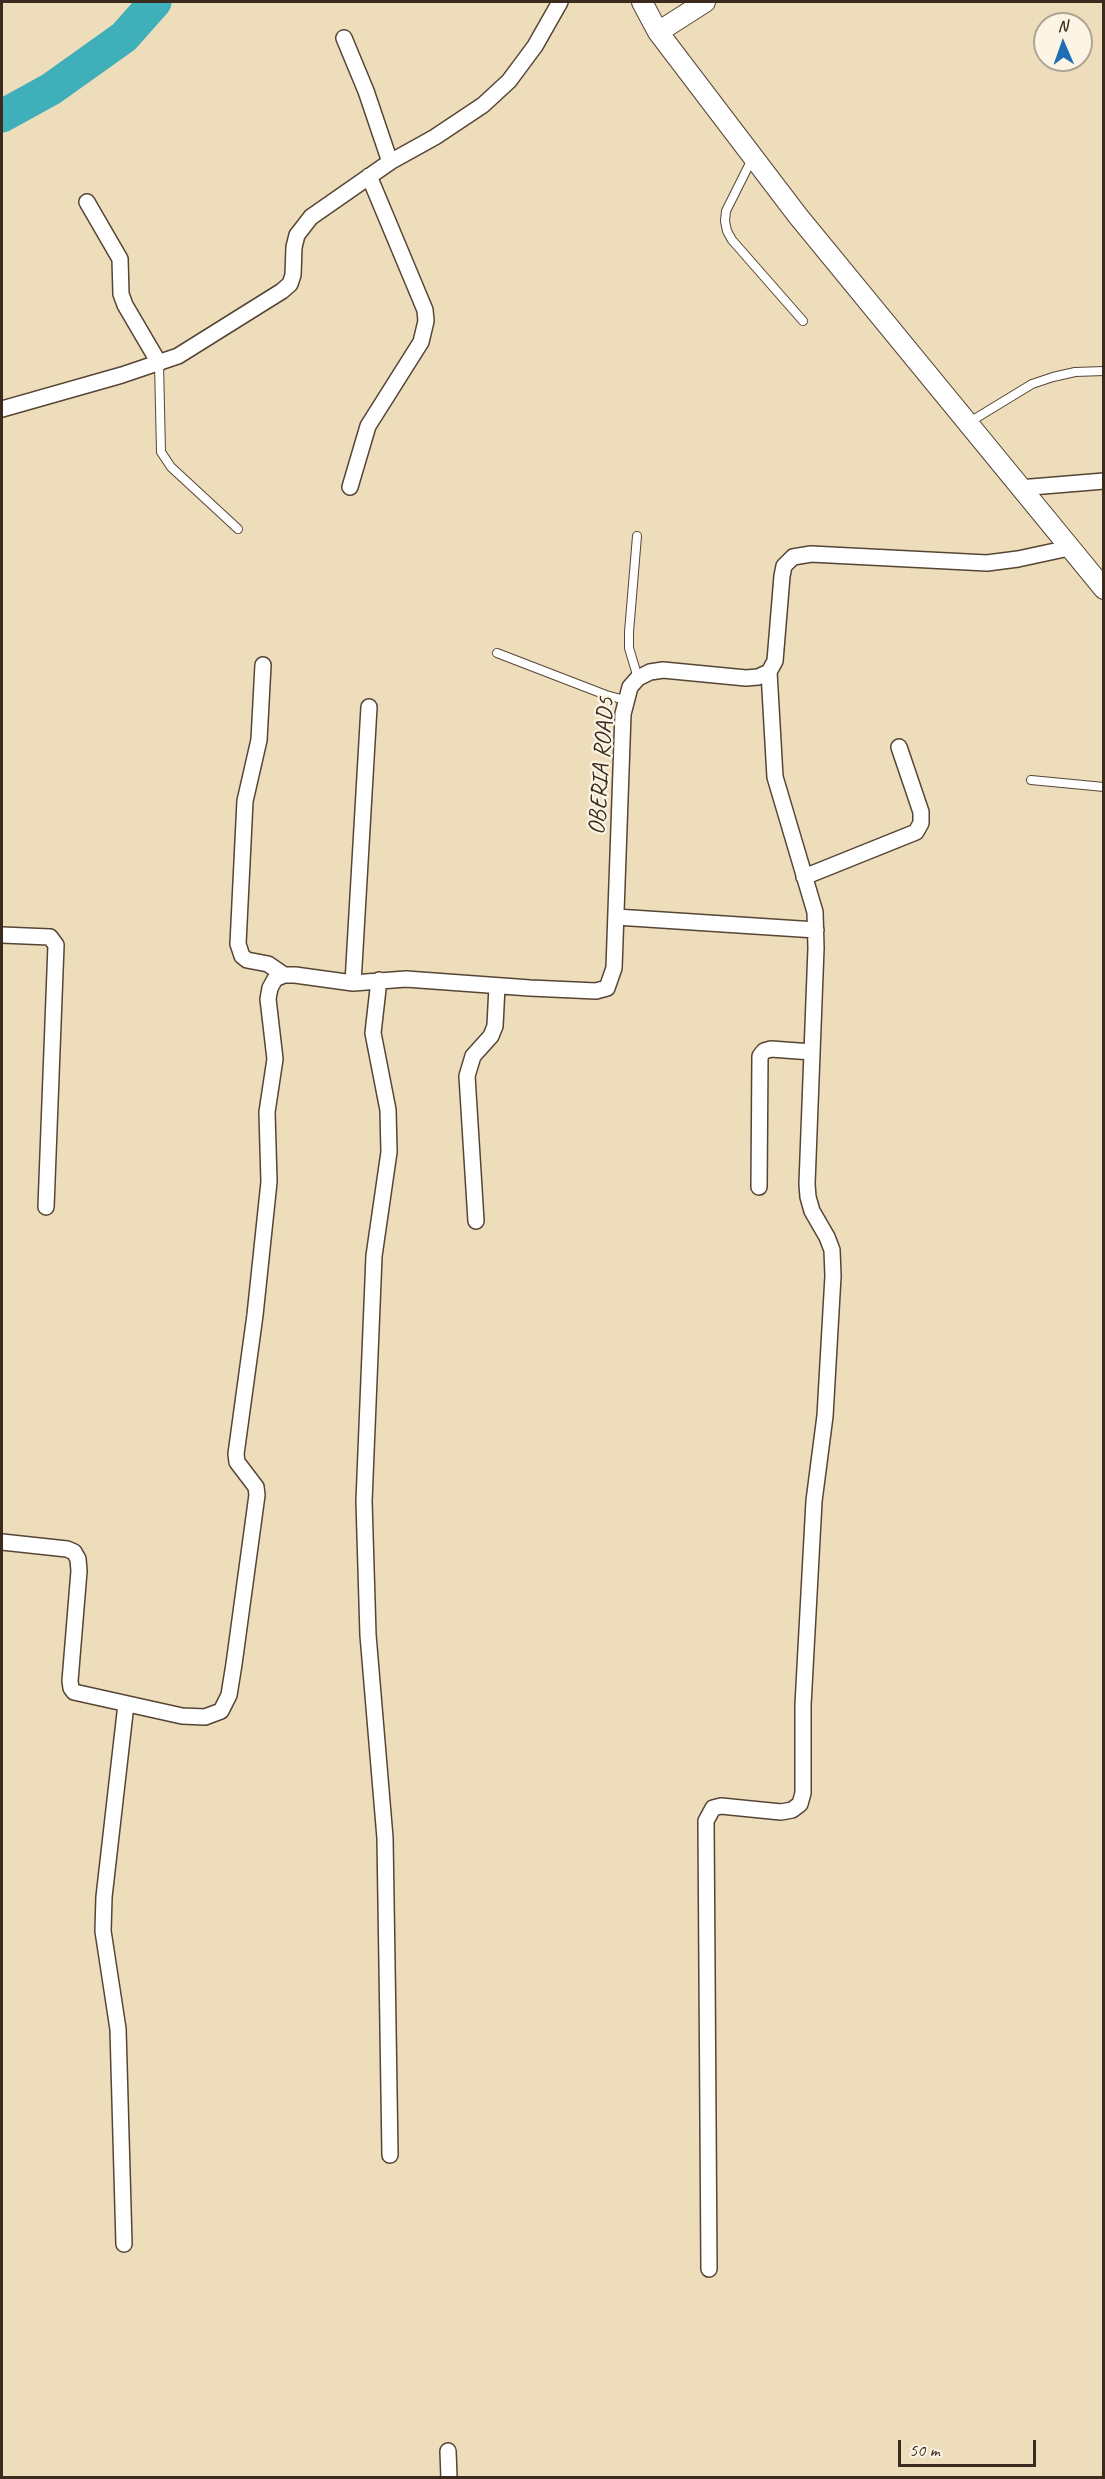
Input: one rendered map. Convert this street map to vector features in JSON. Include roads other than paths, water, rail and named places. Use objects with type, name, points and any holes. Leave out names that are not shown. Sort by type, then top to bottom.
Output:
[{"type":"street","points":[[2,409],[178,356],[290,284],[293,275],[294,247],[302,226],[311,217],[369,176],[458,123],[483,105],[509,81],[535,46],[560,2]]},
{"type":"street","points":[[642,2],[658,32],[753,158],[1069,548],[1097,570],[1104,589]]},
{"type":"street","points":[[658,32],[705,2]]},
{"type":"street","points":[[344,38],[370,101],[390,162]]},
{"type":"street","points":[[350,487],[368,426],[421,342],[426,321],[425,310],[369,176]]},
{"type":"street","points":[[87,202],[120,259],[121,294],[125,305],[159,363]]},
{"type":"street","points":[[1019,488],[1104,481]]},
{"type":"street","points":[[709,2269],[706,1821],[713,1808],[721,1806],[781,1812],[792,1810],[800,1804],[814,1501],[825,1416],[833,1276],[832,1250],[808,1197],[815,912],[775,777],[769,672],[775,661],[784,566],[793,557],[811,554],[987,563],[1069,548]]},
{"type":"street","points":[[263,665],[259,740],[245,801],[238,944],[242,956],[247,960],[268,964],[284,975],[353,982],[417,980],[497,986],[495,1026],[491,1036],[473,1056],[467,1076],[476,1221]]},
{"type":"street","name":"OBERIA ROAD5","points":[[497,986],[597,991],[607,988],[614,968],[626,700],[630,687],[638,678],[650,672],[663,670],[746,678],[758,677],[769,672]]},
{"type":"street","points":[[353,982],[369,707]]},
{"type":"street","points":[[804,877],[916,832],[921,823],[921,812],[899,747]]},
{"type":"street","points":[[616,917],[816,930]]},
{"type":"street","points":[[2,935],[41,935],[50,937],[56,945],[46,1207]]},
{"type":"street","points":[[2,1542],[67,1549],[74,1552],[78,1559],[71,1688],[81,1695],[182,1716],[205,1717],[221,1712],[229,1695],[257,1495],[256,1487],[237,1462],[236,1454],[255,1315],[269,1182],[267,1112],[274,1059],[268,999],[275,979],[284,975]]},
{"type":"street","points":[[379,980],[373,1032],[388,1110],[389,1152],[374,1256],[364,1501],[368,1635],[385,1838],[390,2155]]},
{"type":"street","points":[[759,1187],[759,1056],[771,1049],[812,1052]]},
{"type":"street","points":[[124,2244],[118,2029],[103,1931],[104,1897],[126,1704]]},
{"type":"street","points":[[448,2451],[449,2478]]},
{"type":"lane","points":[[753,158],[726,212],[727,231],[732,240],[803,321]]},
{"type":"lane","points":[[159,363],[161,452],[171,467],[238,529]]},
{"type":"lane","points":[[967,424],[1032,384],[1064,374],[1104,371]]},
{"type":"lane","points":[[637,536],[629,648],[638,678]]},
{"type":"lane","points":[[497,653],[606,695],[626,700]]},
{"type":"lane","points":[[1031,780],[1104,787]]},
{"type":"waterway","points":[[2,116],[51,89],[124,37],[155,2]]}]
